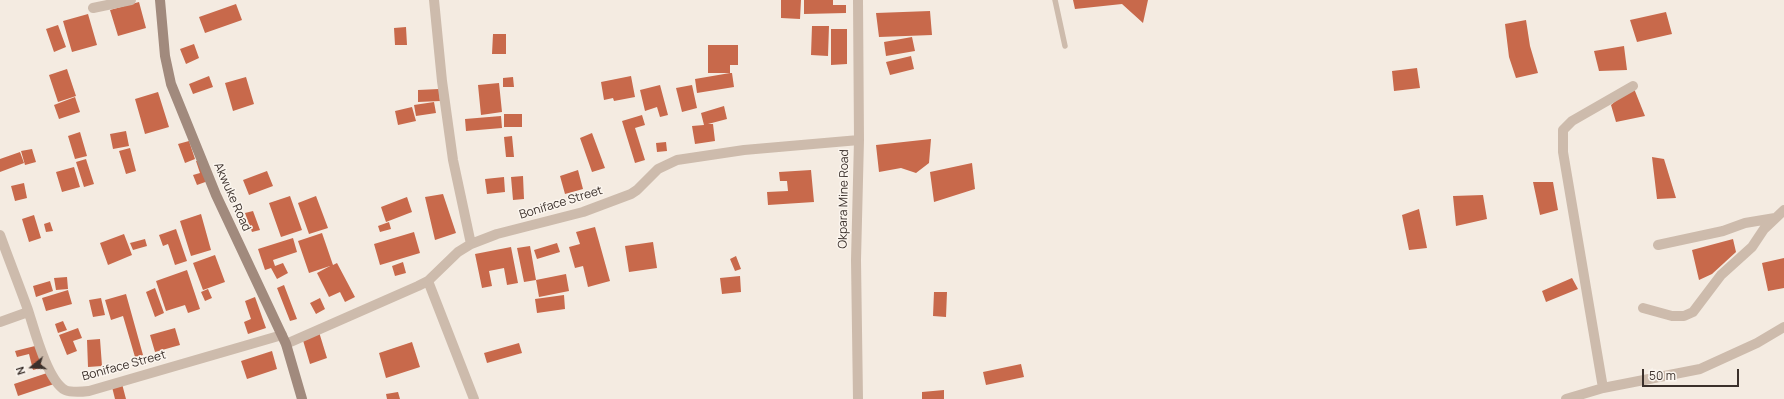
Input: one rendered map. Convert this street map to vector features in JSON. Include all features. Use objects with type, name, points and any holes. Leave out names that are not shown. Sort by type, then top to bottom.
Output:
[{"type":"main road","name":"Akwuke Road","points":[[160,0],[165,56],[171,84],[178,105],[216,195],[284,339],[302,399]]},
{"type":"street","points":[[93,8],[131,0]]},
{"type":"street","points":[[434,0],[442,81],[453,160],[471,244]]},
{"type":"street","name":"Okpara Mine Road","points":[[858,0],[856,260],[858,399]]},
{"type":"street","points":[[1603,388],[1564,152],[1563,130],[1572,121],[1633,86]]},
{"type":"street","name":"Boniface Street","points":[[0,235],[28,312],[37,343],[53,376],[64,389],[75,392],[89,391],[284,339],[362,312],[428,281],[458,252],[471,244],[497,234],[583,212],[631,194],[658,169],[677,160],[744,150],[858,140]]},
{"type":"street","points":[[1643,308],[1672,316],[1684,316],[1693,312],[1721,275],[1752,247],[1764,229],[1784,210]]},
{"type":"street","points":[[1658,245],[1723,231],[1745,223],[1775,218]]},
{"type":"street","points":[[428,281],[474,399]]},
{"type":"street","points":[[0,322],[28,312]]},
{"type":"street","points":[[1566,399],[1603,388],[1700,369],[1757,343],[1784,327]]},
{"type":"lane","points":[[1055,0],[1065,46]]},
{"type":"building","points":[[781,0],[801,0],[800,19],[781,18]]},
{"type":"building","points":[[804,0],[833,0],[833,5],[846,5],[846,13],[804,14]]},
{"type":"building","points":[[1073,0],[1148,0],[1143,23],[1122,4],[1075,9]]},
{"type":"building","points":[[139,2],[146,28],[118,36],[110,10]]},
{"type":"building","points":[[236,4],[242,20],[205,33],[199,17]]},
{"type":"building","points":[[930,11],[932,35],[879,37],[876,13]]},
{"type":"building","points":[[1666,12],[1672,34],[1637,42],[1630,20]]},
{"type":"building","points":[[88,14],[97,45],[72,52],[63,21]]},
{"type":"building","points":[[1526,20],[1530,46],[1538,73],[1516,78],[1509,57],[1505,24]]},
{"type":"building","points":[[58,25],[66,47],[54,52],[46,29]]},
{"type":"building","points":[[812,26],[829,26],[828,56],[811,55]]},
{"type":"building","points":[[406,27],[407,45],[395,45],[394,28]]},
{"type":"building","points":[[831,29],[847,29],[847,64],[831,65]]},
{"type":"building","points":[[493,34],[506,34],[506,54],[492,54]]},
{"type":"building","points":[[912,37],[915,51],[886,56],[884,42]]},
{"type":"building","points":[[194,44],[199,58],[186,64],[180,49]]},
{"type":"building","points":[[708,45],[738,45],[738,65],[730,65],[730,73],[708,73]]},
{"type":"building","points":[[1624,46],[1627,70],[1599,71],[1594,51]]},
{"type":"building","points":[[911,56],[914,69],[890,75],[886,62]]},
{"type":"building","points":[[1417,68],[1420,88],[1394,91],[1392,71]]},
{"type":"building","points":[[67,69],[76,96],[58,102],[49,75]]},
{"type":"building","points":[[732,73],[734,87],[697,93],[695,79]]},
{"type":"building","points":[[209,76],[213,87],[193,94],[189,84]]},
{"type":"building","points":[[631,76],[635,97],[614,101],[613,98],[604,100],[601,82]]},
{"type":"building","points":[[246,77],[254,104],[233,111],[225,83]]},
{"type":"building","points":[[513,77],[514,87],[503,87],[503,78]]},
{"type":"building","points":[[499,83],[502,112],[481,115],[478,85]]},
{"type":"building","points":[[660,85],[668,115],[660,117],[657,107],[645,111],[640,90]]},
{"type":"building","points":[[692,85],[697,108],[682,112],[676,88]]},
{"type":"building","points":[[1633,86],[1645,116],[1616,122],[1611,105]]},
{"type":"building","points":[[439,89],[440,101],[418,102],[418,90]]},
{"type":"building","points":[[158,92],[169,127],[145,134],[135,99]]},
{"type":"building","points":[[75,97],[80,112],[59,119],[54,105]]},
{"type":"building","points":[[434,102],[436,113],[416,116],[414,105]]},
{"type":"building","points":[[724,106],[727,119],[708,124],[713,124],[715,141],[695,144],[692,126],[704,125],[701,113]]},
{"type":"building","points":[[412,107],[416,121],[398,125],[395,111]]},
{"type":"building","points":[[504,114],[522,114],[522,127],[504,127]]},
{"type":"building","points":[[642,115],[645,125],[635,128],[645,160],[635,163],[622,121]]},
{"type":"building","points":[[501,116],[502,128],[466,131],[465,119]]},
{"type":"building","points":[[126,131],[129,146],[113,149],[110,134]]},
{"type":"building","points":[[80,132],[87,156],[75,159],[68,136]]},
{"type":"building","points":[[592,133],[605,168],[592,172],[580,138]]},
{"type":"building","points":[[512,136],[514,157],[506,157],[504,137]]},
{"type":"building","points":[[931,139],[929,163],[916,173],[901,168],[879,172],[876,145]]},
{"type":"building","points":[[189,141],[195,159],[185,163],[178,144]]},
{"type":"building","points":[[666,142],[667,151],[657,152],[656,143]]},
{"type":"building","points":[[130,148],[136,171],[126,174],[119,151]]},
{"type":"building","points":[[32,149],[36,162],[25,165],[21,151]]},
{"type":"building","points":[[20,152],[24,163],[0,172],[0,159]]},
{"type":"building","points":[[1652,157],[1664,159],[1676,198],[1657,199]]},
{"type":"building","points":[[86,159],[94,184],[84,187],[76,162]]},
{"type":"building","points":[[201,160],[208,181],[197,185],[193,175],[200,173],[196,161]]},
{"type":"building","points":[[972,163],[975,189],[934,202],[930,172]]},
{"type":"building","points":[[74,167],[80,187],[62,192],[56,172]]},
{"type":"building","points":[[578,170],[583,189],[565,194],[560,176]]},
{"type":"building","points":[[811,170],[814,202],[768,205],[767,192],[788,191],[787,181],[780,181],[779,172]]},
{"type":"building","points":[[267,171],[273,186],[249,195],[243,180]]},
{"type":"building","points":[[523,176],[524,199],[513,200],[511,177]]},
{"type":"building","points":[[504,177],[505,192],[487,194],[485,179]]},
{"type":"building","points":[[1533,182],[1553,182],[1558,210],[1540,215]]},
{"type":"building","points":[[24,183],[27,198],[15,201],[11,186]]},
{"type":"building","points":[[443,194],[456,233],[435,240],[425,197]]},
{"type":"building","points":[[1483,195],[1487,219],[1456,226],[1453,196]]},
{"type":"building","points":[[290,196],[302,230],[281,237],[269,203]]},
{"type":"building","points":[[316,196],[328,228],[309,234],[298,203]]},
{"type":"building","points":[[407,197],[412,212],[386,222],[381,207]]},
{"type":"building","points":[[1419,209],[1427,248],[1409,250],[1402,215]]},
{"type":"building","points":[[253,211],[260,230],[252,232],[245,213]]},
{"type":"building","points":[[201,214],[211,250],[191,256],[180,221]]},
{"type":"building","points":[[34,215],[41,238],[29,242],[22,219]]},
{"type":"building","points":[[50,222],[53,231],[46,232],[44,224]]},
{"type":"building","points":[[389,222],[391,229],[380,232],[378,226]]},
{"type":"building","points":[[595,227],[610,281],[588,287],[583,266],[575,268],[569,247],[580,244],[576,232]]},
{"type":"building","points":[[176,229],[187,261],[175,265],[168,244],[163,246],[159,235]]},
{"type":"building","points":[[414,232],[420,253],[380,265],[374,244]]},
{"type":"building","points":[[322,233],[333,265],[337,263],[355,297],[345,302],[340,292],[329,297],[317,273],[330,266],[309,273],[298,241]]},
{"type":"building","points":[[124,234],[132,255],[108,265],[100,243]]},
{"type":"building","points":[[293,238],[297,252],[273,260],[275,266],[283,263],[288,273],[277,279],[271,268],[265,270],[258,249]]},
{"type":"building","points":[[145,239],[147,246],[133,250],[130,243]]},
{"type":"building","points":[[1733,239],[1736,252],[1712,274],[1699,280],[1692,250]]},
{"type":"building","points":[[653,242],[657,268],[629,272],[625,246]]},
{"type":"building","points":[[557,243],[560,252],[537,259],[534,250]]},
{"type":"building","points":[[530,246],[536,280],[524,282],[517,248]]},
{"type":"building","points":[[511,247],[518,283],[507,285],[504,268],[489,271],[492,286],[482,288],[475,254]]},
{"type":"building","points":[[215,255],[225,282],[203,290],[193,263]]},
{"type":"building","points":[[736,256],[741,269],[735,271],[730,259]]},
{"type":"building","points":[[1784,258],[1784,288],[1768,291],[1762,263]]},
{"type":"building","points":[[403,262],[406,273],[395,276],[392,266]]},
{"type":"building","points":[[187,270],[200,309],[188,313],[185,305],[166,311],[156,281]]},
{"type":"building","points":[[566,274],[569,291],[539,297],[536,280]]},
{"type":"building","points":[[740,276],[741,292],[722,294],[720,278]]},
{"type":"building","points":[[67,277],[68,289],[56,290],[54,278]]},
{"type":"building","points":[[1572,278],[1578,289],[1546,302],[1542,291]]},
{"type":"building","points":[[50,281],[53,291],[36,297],[33,286]]},
{"type":"building","points":[[284,285],[297,319],[290,321],[277,288]]},
{"type":"building","points":[[155,288],[164,313],[155,317],[146,292]]},
{"type":"building","points":[[208,289],[212,298],[205,301],[201,292]]},
{"type":"building","points":[[68,290],[72,304],[46,311],[42,298]]},
{"type":"building","points":[[934,292],[947,292],[946,317],[933,316]]},
{"type":"building","points":[[126,294],[143,355],[135,357],[123,316],[111,320],[105,300]]},
{"type":"building","points":[[564,295],[565,309],[537,313],[535,299]]},
{"type":"building","points":[[255,297],[266,328],[248,334],[244,322],[251,319],[245,301]]},
{"type":"building","points":[[101,298],[105,315],[93,317],[89,300]]},
{"type":"building","points":[[320,298],[325,309],[316,314],[310,303]]},
{"type":"building","points":[[63,321],[67,330],[58,333],[55,324]]},
{"type":"building","points":[[78,328],[82,338],[73,341],[77,351],[67,355],[59,335]]},
{"type":"building","points":[[175,328],[180,345],[155,352],[150,335]]},
{"type":"building","points":[[319,332],[327,358],[310,364],[302,337]]},
{"type":"building","points":[[100,339],[102,366],[88,367],[87,340]]},
{"type":"building","points":[[412,342],[420,367],[386,378],[379,353]]},
{"type":"building","points":[[519,343],[522,353],[487,363],[484,353]]},
{"type":"building","points":[[43,344],[49,366],[33,370],[29,354],[17,357],[15,351]]},
{"type":"building","points":[[272,351],[277,369],[247,379],[241,361]]},
{"type":"building","points":[[1021,364],[1024,377],[986,385],[983,372]]},
{"type":"building","points":[[50,372],[54,384],[18,396],[14,384]]},
{"type":"building","points":[[121,380],[126,399],[115,399],[111,383]]},
{"type":"building","points":[[944,390],[944,399],[922,399],[922,392]]},
{"type":"building","points":[[398,392],[400,399],[387,399],[386,394]]}]
